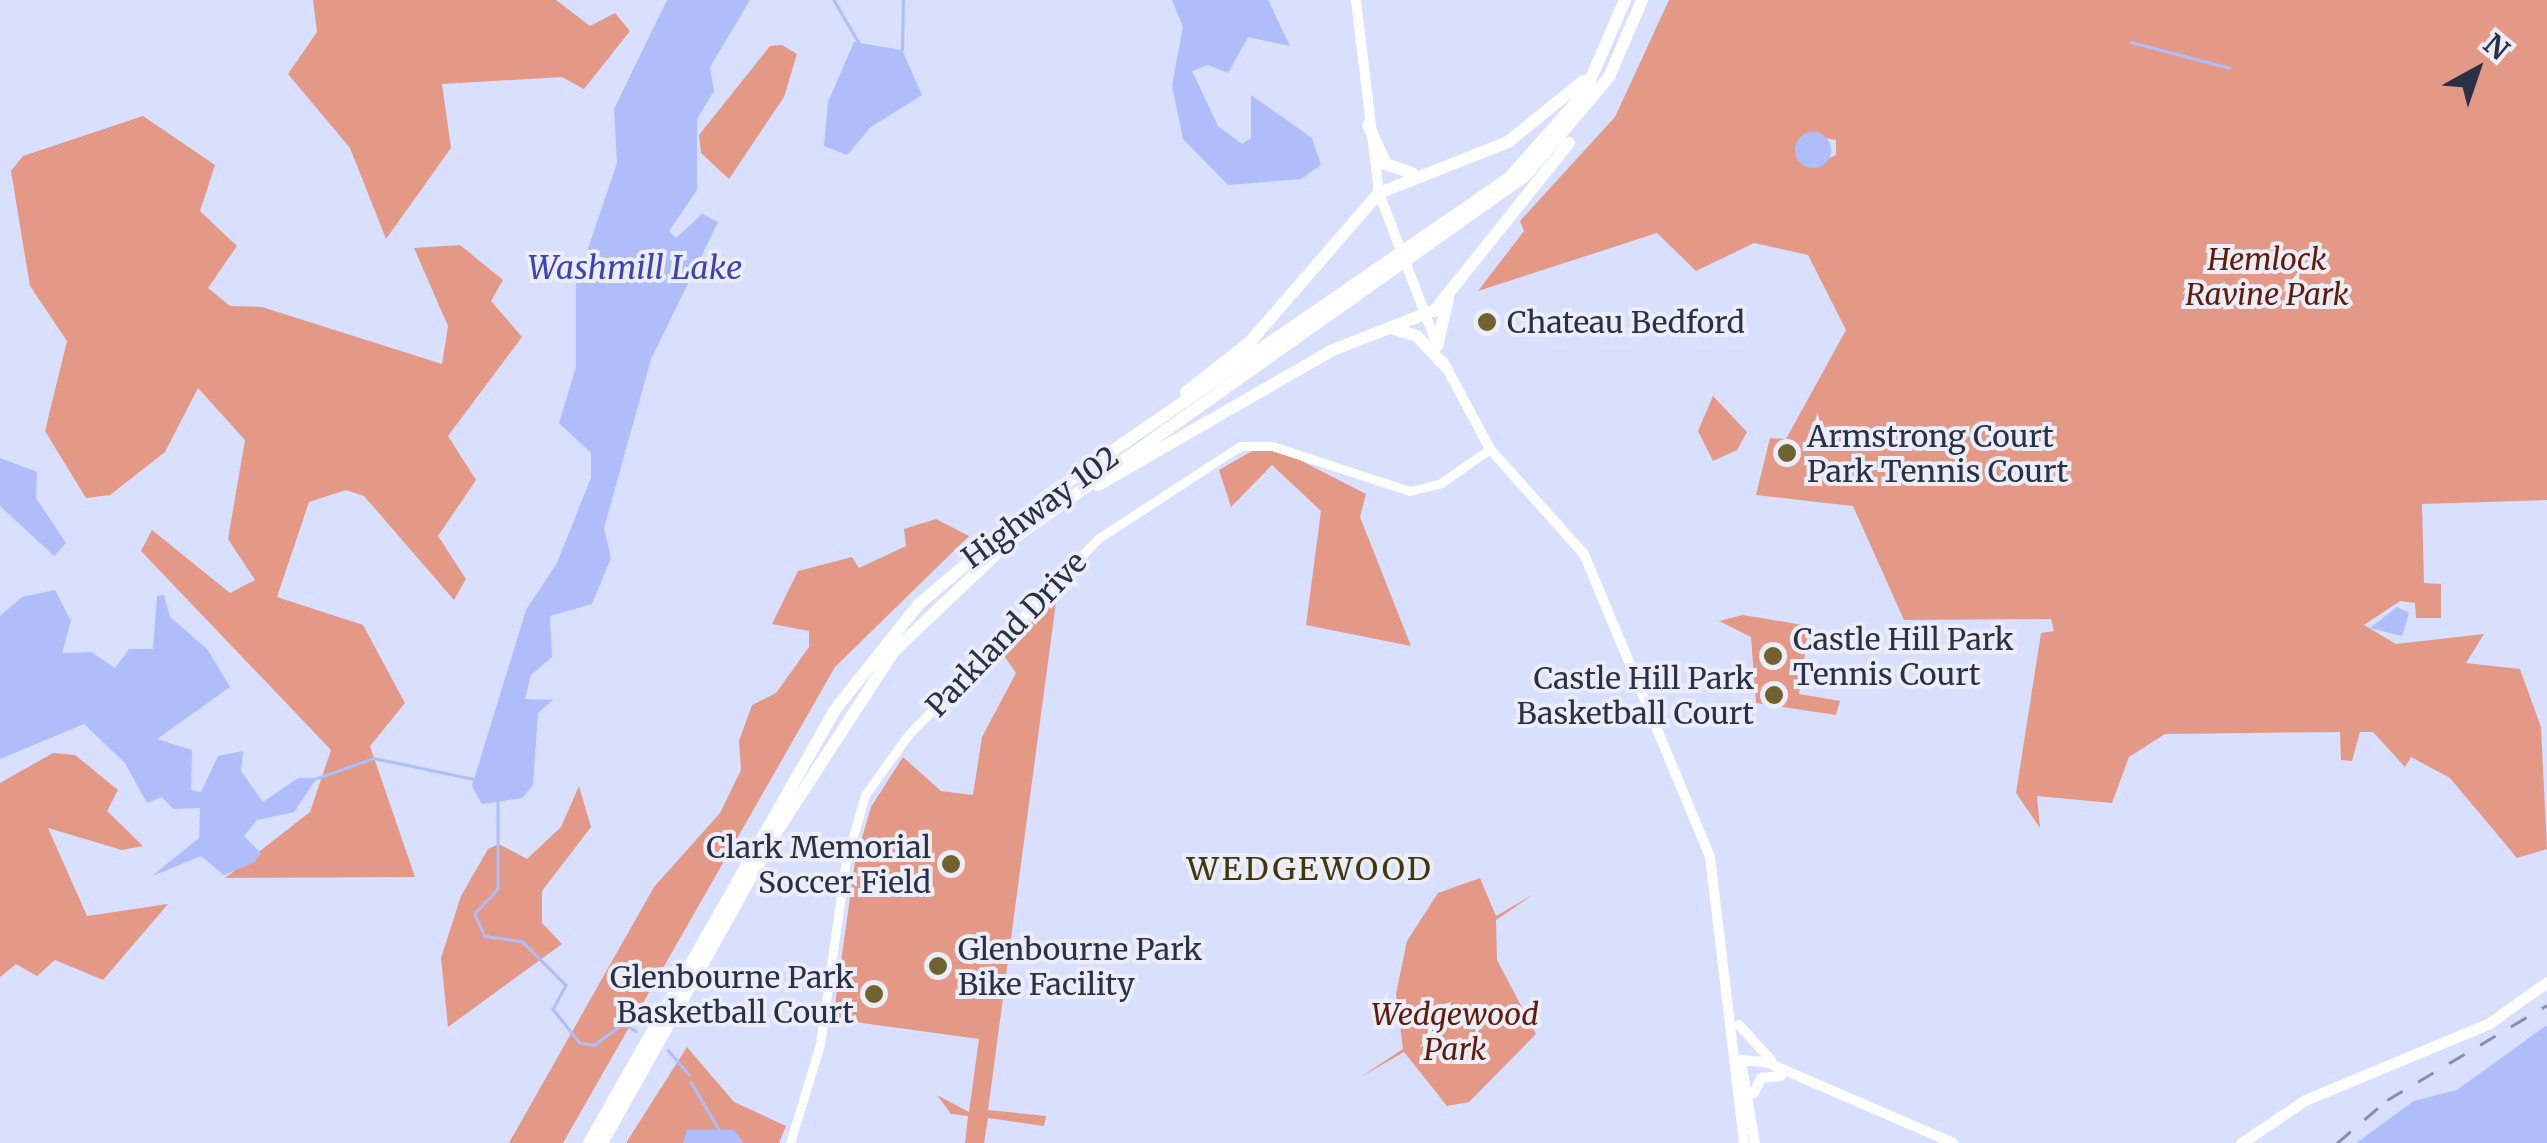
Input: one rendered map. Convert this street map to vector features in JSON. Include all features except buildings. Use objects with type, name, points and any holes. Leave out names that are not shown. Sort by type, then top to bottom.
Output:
[{"type":"highway","name":"Highway 102","points":[[1424,244],[1537,153],[1611,37],[1625,0]]},
{"type":"highway","name":"Highway 102","points":[[602,1143],[843,720],[944,598],[1038,520],[1388,269],[1526,176],[1609,77],[1642,0]]},
{"type":"highway","points":[[1068,482],[1249,342],[1378,193],[1536,126],[1581,84],[1611,37]]},
{"type":"highway","points":[[1038,520],[1294,370],[1426,316],[1449,296],[1609,77]]},
{"type":"highway","points":[[1368,125],[1386,164],[1424,172]]},
{"type":"highway","name":"Highway 102","points":[[589,1143],[834,710],[930,593],[1068,482],[1388,269]]},
{"type":"highway","points":[[1437,346],[1449,296]]},
{"type":"highway","points":[[1394,329],[1417,336],[1445,366]]},
{"type":"main road","points":[[1356,0],[1378,193],[1445,366],[1490,450],[1573,535],[1607,602],[1710,857],[1741,1060],[1752,1102],[1754,1143]]},
{"type":"main road","points":[[2241,1143],[2305,1100],[2488,1024],[2547,982]]},
{"type":"main road","points":[[1735,1020],[1792,1076]]},
{"type":"main road","points":[[1741,1060],[1792,1076],[1953,1143]]},
{"type":"main road","points":[[1741,1060],[1744,1143]]},
{"type":"main road","points":[[1752,1102],[1762,1078],[1792,1076]]},
{"type":"street","name":"Parkland Drive","points":[[790,1143],[820,1044],[845,865],[865,796],[908,735],[1087,550],[1240,446],[1272,446],[1410,490],[1440,483],[1490,450]]},
{"type":"green space","points":[[313,0],[556,0],[590,26],[615,13],[630,31],[584,89],[562,77],[442,84],[451,148],[386,239],[350,148],[288,74],[317,32]]},
{"type":"green space","name":"Hemlock Ravine Park","points":[[1669,0],[2547,0],[2547,500],[2422,504],[2424,583],[2441,584],[2441,618],[2416,618],[2415,603],[2400,601],[2364,625],[2396,644],[2484,634],[2466,663],[2520,669],[2541,727],[2547,849],[2517,858],[2450,778],[2411,757],[2405,767],[2373,732],[2360,732],[2352,761],[2341,760],[2340,732],[2165,734],[2129,757],[2112,803],[2037,796],[2040,828],[2016,793],[2041,633],[2054,631],[2051,619],[1904,620],[1853,506],[1756,495],[1770,438],[1786,439],[1846,330],[1808,255],[1754,243],[1696,271],[1657,233],[1478,291],[1524,231],[1520,221],[1615,117]],"holes":[[[1807,135],[1836,140],[1836,155],[1813,165]]]},
{"type":"green space","points":[[782,45],[797,54],[784,97],[729,179],[701,153],[699,135],[770,46]]},
{"type":"green space","points":[[143,116],[215,165],[200,211],[237,246],[208,288],[230,306],[262,307],[442,364],[448,326],[414,248],[460,245],[503,280],[491,301],[522,337],[448,436],[476,480],[438,536],[466,579],[454,600],[364,496],[346,490],[309,502],[277,597],[363,625],[405,703],[370,746],[415,877],[225,878],[310,812],[331,750],[141,551],[152,530],[230,593],[255,580],[228,539],[245,440],[198,388],[165,452],[110,495],[86,498],[45,431],[67,341],[30,286],[11,171],[23,156]]},
{"type":"green space","points":[[1713,396],[1747,432],[1737,450],[1713,461],[1698,431]]},
{"type":"green space","points":[[1252,451],[1282,451],[1366,494],[1360,517],[1411,646],[1306,625],[1321,511],[1272,465],[1231,507],[1219,470]]},
{"type":"green space","points":[[936,519],[969,536],[835,667],[563,1143],[509,1143],[654,887],[720,813],[741,770],[739,741],[752,705],[776,693],[809,647],[809,631],[772,624],[798,571],[852,557],[859,568],[906,546],[904,529]]},
{"type":"green space","points":[[1057,595],[988,1110],[1046,1116],[1044,1126],[988,1118],[984,1143],[965,1143],[968,1116],[951,1114],[937,1095],[969,1112],[979,1039],[833,1019],[855,862],[871,807],[903,757],[941,791],[973,795],[982,737],[1016,673],[1002,653]]},
{"type":"green space","points":[[1743,615],[1809,626],[1799,694],[1840,701],[1836,715],[1756,703],[1751,637],[1719,621]]},
{"type":"green space","points":[[53,753],[75,755],[118,790],[107,811],[143,846],[122,850],[48,828],[87,916],[168,904],[103,980],[55,960],[37,976],[16,964],[0,977],[0,783]]},
{"type":"green space","points":[[579,786],[591,827],[542,891],[542,923],[562,944],[448,1027],[441,958],[461,896],[488,849],[499,844],[527,859],[561,827]]},
{"type":"green space","name":"Wedgewood Park","points":[[1480,878],[1496,916],[1534,894],[1496,920],[1497,960],[1536,1034],[1469,1102],[1447,1106],[1404,1052],[1359,1078],[1403,1049],[1396,994],[1407,941],[1438,893]]},
{"type":"green space","points":[[687,1047],[734,1102],[786,1126],[779,1143],[626,1143]]},
{"type":"water","name":"Washmill Lake","points":[[667,0],[750,0],[710,67],[714,91],[697,119],[697,190],[669,231],[676,238],[702,214],[718,222],[651,359],[604,528],[611,558],[592,604],[550,616],[552,657],[531,675],[525,699],[553,700],[538,713],[533,785],[522,798],[482,804],[472,786],[526,610],[557,563],[591,478],[591,453],[559,423],[576,367],[576,284],[617,163],[614,109]]},
{"type":"water","points":[[1172,0],[1268,0],[1290,46],[1248,37],[1228,73],[1208,65],[1192,71],[1218,126],[1242,144],[1251,138],[1251,95],[1312,138],[1321,165],[1301,179],[1228,185],[1183,139],[1172,85],[1183,27]]},
{"type":"water","points":[[854,42],[902,50],[922,95],[871,127],[847,155],[824,146],[828,102]]},
{"type":"water","points":[[1813,132],[1825,138],[1831,150],[1825,162],[1813,168],[1801,162],[1795,150],[1801,138]]},
{"type":"water","points":[[0,458],[37,472],[36,498],[66,543],[54,556],[0,506]]},
{"type":"water","points":[[55,590],[71,621],[62,653],[91,652],[115,668],[129,649],[153,649],[157,596],[164,595],[170,617],[207,649],[230,687],[157,739],[192,750],[191,790],[201,792],[218,756],[243,751],[241,771],[263,802],[298,778],[317,778],[294,812],[257,820],[244,836],[261,853],[255,862],[224,875],[201,856],[152,876],[199,838],[200,808],[173,809],[162,797],[147,803],[125,763],[84,724],[0,759],[0,616],[22,597]]},
{"type":"water","points":[[2397,607],[2409,613],[2402,636],[2370,628]]},
{"type":"water","points":[[2547,1025],[2547,1143],[2356,1143],[2414,1101],[2457,1090]]},
{"type":"water","points":[[687,1130],[734,1130],[744,1143],[683,1143]]},
{"type":"waterway","points":[[834,0],[859,43]]},
{"type":"waterway","points":[[902,50],[903,0]]},
{"type":"waterway","points":[[2131,42],[2230,68]]},
{"type":"waterway","points":[[317,778],[374,758],[474,779]]},
{"type":"waterway","points":[[498,801],[498,889],[475,914],[485,936],[522,941],[566,985],[553,1009],[580,1043],[594,1045],[623,1023],[636,1031]]},
{"type":"waterway","points":[[668,1050],[689,1074]]},
{"type":"waterway","points":[[691,1082],[720,1131]]},
{"type":"railway","points":[[2337,1143],[2387,1100],[2547,1005]]},
{"type":"place","name":"Chateau Bedford","points":[[1487,322]]},
{"type":"place","name":"Armstrong Court Park Tennis Court","points":[[1787,453]]},
{"type":"place","name":"Castle Hill Park Tennis Court","points":[[1773,656]]},
{"type":"place","name":"Castle Hill Park Basketball Court","points":[[1774,695]]},
{"type":"place","name":"Clark Memorial Soccer Field","points":[[951,864]]},
{"type":"place","name":"Glenbourne Park Bike Facility","points":[[938,966]]},
{"type":"place","name":"Glenbourne Park Basketball Court","points":[[874,994]]},
{"type":"district","name":"WEDGEWOOD","points":[[1310,869]]}]
